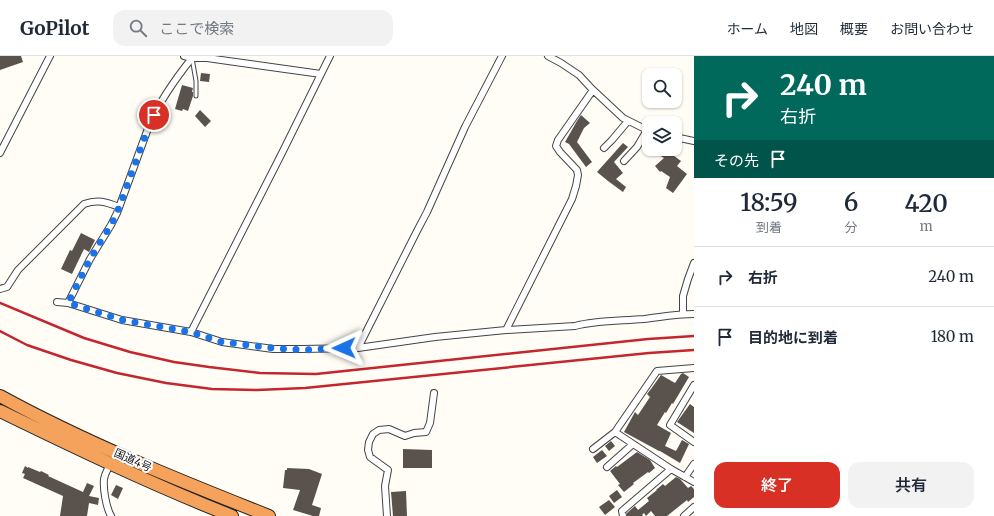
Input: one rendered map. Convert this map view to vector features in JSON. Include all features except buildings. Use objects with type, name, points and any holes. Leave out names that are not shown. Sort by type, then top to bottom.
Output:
[{"type":"highway","name":"国道4号","points":[[0,396],[67,430],[115,452],[194,487],[269,516]]},
{"type":"highway","name":"国道4号","points":[[0,411],[110,464],[232,516]]},
{"type":"street","points":[[0,153],[50,56]]},
{"type":"street","points":[[184,56],[320,74]]},
{"type":"street","points":[[191,332],[330,56]]},
{"type":"street","points":[[358,348],[427,212],[465,127],[502,56]]},
{"type":"street","points":[[548,56],[579,75],[616,113],[628,121],[642,127]]},
{"type":"street","points":[[68,303],[90,259],[111,225],[154,115],[177,78],[192,58]]},
{"type":"street","points":[[506,330],[572,199],[578,175],[577,170],[556,146],[558,140],[593,90]]},
{"type":"street","points":[[604,148],[628,121]]},
{"type":"street","points":[[624,161],[642,139]]},
{"type":"street","points":[[682,139],[694,141]]},
{"type":"street","points":[[0,289],[7,287],[18,270],[84,204],[99,201],[119,207]]},
{"type":"street","points":[[683,314],[684,296],[694,263]]},
{"type":"street","points":[[57,302],[68,303],[122,320],[191,332],[222,342],[302,350],[358,348],[435,337],[506,330],[575,326],[586,323],[694,314]]},
{"type":"street","points":[[593,449],[615,432],[657,371],[694,368]]},
{"type":"street","points":[[694,385],[670,425],[694,442]]},
{"type":"street","points":[[387,516],[384,486],[388,470],[370,457],[368,450],[369,442],[373,434],[379,430],[390,429],[405,436],[414,433],[426,432],[430,423],[434,393]]},
{"type":"street","points":[[615,432],[671,469],[694,482]]},
{"type":"street","points":[[607,467],[633,444]]},
{"type":"street","points":[[110,464],[106,471],[104,480],[105,494],[110,516]]},
{"type":"street","points":[[685,477],[694,464]]},
{"type":"street","points":[[623,516],[622,511],[671,469]]},
{"type":"street","points":[[684,516],[694,507]]},
{"type":"lane","points":[[192,58],[196,81],[196,96]]},
{"type":"railway","points":[[0,303],[84,338],[130,352],[174,362],[260,373],[316,374],[648,339],[694,336]]},
{"type":"railway","points":[[0,331],[27,345],[71,360],[117,373],[166,383],[212,389],[257,390],[305,388],[649,353],[694,350]]},
{"type":"route","points":[[154,115],[117,213],[90,259],[68,303],[122,320],[191,332],[222,342],[302,350],[344,348]]}]
